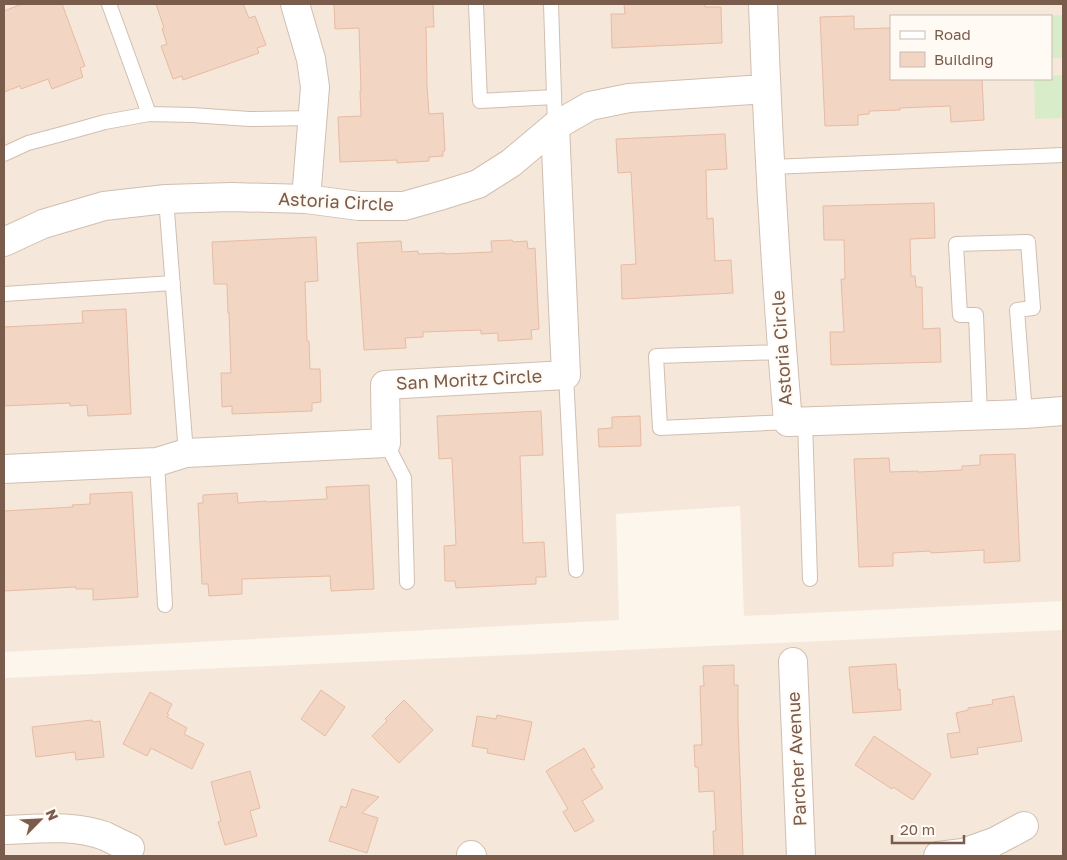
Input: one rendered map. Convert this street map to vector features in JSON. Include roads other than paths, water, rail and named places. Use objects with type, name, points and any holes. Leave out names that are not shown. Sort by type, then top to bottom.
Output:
[{"type":"street","points":[[295,4],[311,59],[315,87],[306,199]]},
{"type":"street","name":"Astoria Circle","points":[[763,4],[770,167],[782,352],[797,422],[1063,411]]},
{"type":"street","name":"Astoria Circle","points":[[4,242],[43,224],[104,206],[166,199],[232,196],[306,199],[359,206],[404,206],[478,184],[511,163],[555,126],[590,106],[629,98],[766,89]]},
{"type":"street","name":"San Moritz Circle","points":[[386,443],[385,385],[566,374],[555,126]]},
{"type":"street","points":[[4,469],[157,462],[186,453],[386,443]]},
{"type":"street","name":"Parcher Avenue","points":[[792,662],[801,856]]},
{"type":"street","points":[[938,856],[963,853],[994,842],[1024,826]]},
{"type":"street","points":[[4,830],[75,829],[104,836],[130,848]]},
{"type":"lane","points":[[109,4],[150,114]]},
{"type":"lane","points":[[476,4],[480,101],[554,98]]},
{"type":"lane","points":[[551,4],[555,126]]},
{"type":"lane","points":[[4,154],[28,144],[105,122],[150,114],[248,119],[313,118]]},
{"type":"lane","points":[[770,167],[1063,155]]},
{"type":"lane","points":[[166,199],[186,453]]},
{"type":"lane","points":[[980,415],[976,314],[960,315],[956,244],[1028,242],[1033,308],[1017,310],[1025,414]]},
{"type":"lane","points":[[4,294],[173,283]]},
{"type":"lane","points":[[782,352],[656,356],[660,428],[797,422],[810,579]]},
{"type":"lane","points":[[566,374],[576,570]]},
{"type":"lane","points":[[1063,411],[1063,423]]},
{"type":"lane","points":[[386,443],[404,478],[407,582]]},
{"type":"lane","points":[[157,462],[165,605]]}]
